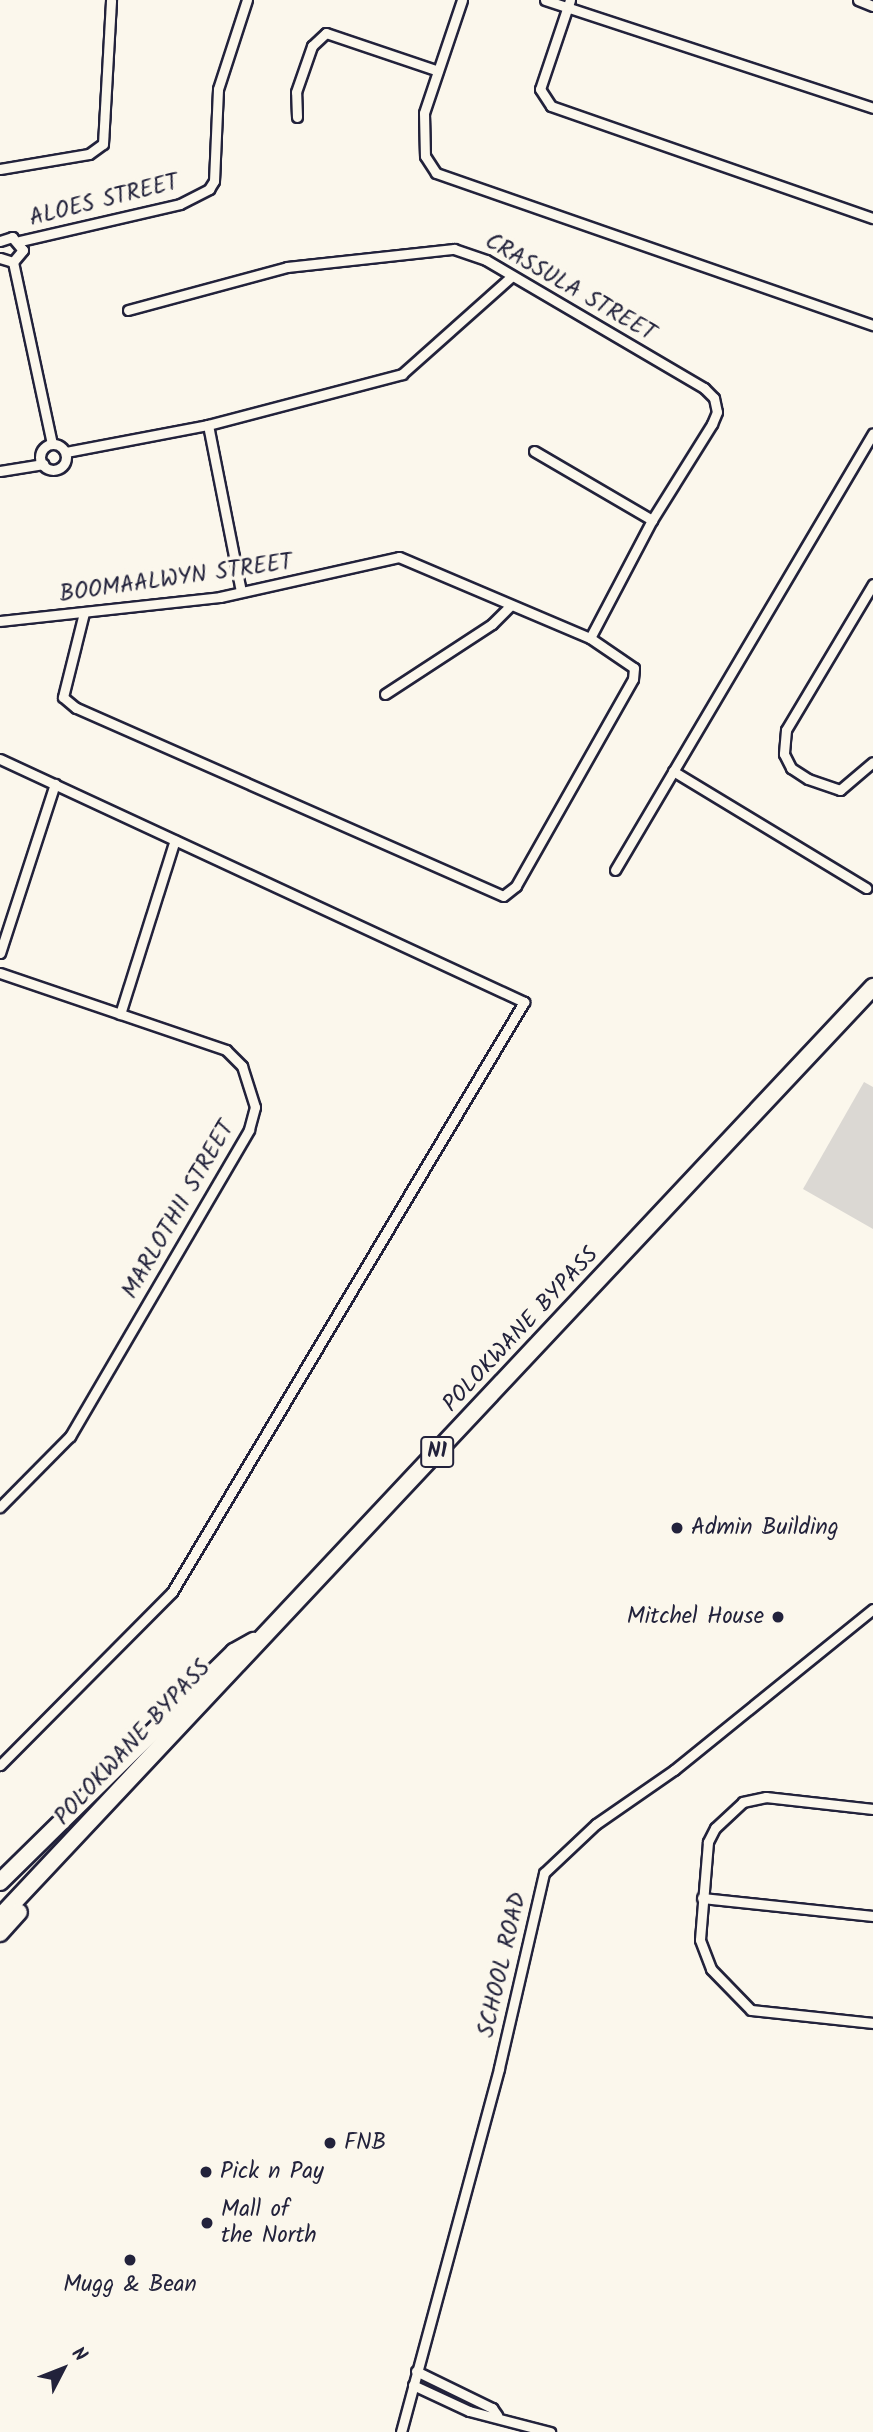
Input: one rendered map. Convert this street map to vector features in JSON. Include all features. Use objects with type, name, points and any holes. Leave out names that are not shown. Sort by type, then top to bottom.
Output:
[{"type":"highway","name":"POLOKWANE BYPASS","points":[[0,1917],[873,987]]},
{"type":"highway","points":[[0,1882],[234,1652],[262,1638]]},
{"type":"highway","points":[[0,1933],[163,1746]]},
{"type":"street","points":[[0,169],[89,154],[103,145],[111,0]]},
{"type":"street","name":"ALOES STREET","points":[[19,241],[180,204],[209,190],[214,181],[218,89],[247,0]]},
{"type":"street","points":[[461,0],[438,71],[423,131],[425,156],[436,173],[873,325]]},
{"type":"street","points":[[545,0],[568,4],[873,108]]},
{"type":"street","points":[[858,0],[873,6]]},
{"type":"street","points":[[568,4],[540,89],[551,106],[873,218]]},
{"type":"street","points":[[297,117],[296,92],[312,46],[326,33],[438,71]]},
{"type":"street","points":[[0,241],[8,237],[19,241],[22,254],[13,262]]},
{"type":"street","name":"CRASSULA STREET","points":[[128,310],[287,267],[435,249],[466,251],[705,388],[714,398],[717,412],[712,424],[652,520],[590,638]]},
{"type":"street","points":[[0,258],[13,262]]},
{"type":"street","points":[[13,262],[51,444]]},
{"type":"street","points":[[51,444],[66,452],[208,425],[413,369],[511,277]]},
{"type":"street","points":[[208,425],[241,592]]},
{"type":"street","points":[[615,870],[873,433]]},
{"type":"street","points":[[43,464],[41,452],[51,444]]},
{"type":"street","points":[[0,471],[43,464],[53,470],[61,467],[66,452]]},
{"type":"street","points":[[534,452],[652,520]]},
{"type":"street","name":"BOOMAALWYN STREET","points":[[0,621],[241,592],[399,557],[590,638],[627,659],[634,668],[632,680],[516,886],[503,896],[76,708],[63,696],[84,613]]},
{"type":"street","points":[[873,584],[786,730],[784,754],[791,768],[823,787],[840,790],[873,762]]},
{"type":"street","points":[[385,694],[492,624],[510,606]]},
{"type":"street","points":[[0,759],[524,1002],[172,1592],[0,1765]]},
{"type":"street","points":[[673,771],[866,888]]},
{"type":"street","points":[[0,953],[55,784]]},
{"type":"street","points":[[120,1014],[174,840]]},
{"type":"street","name":"MARLOTHII STREET","points":[[0,972],[233,1055],[242,1066],[253,1097],[254,1118],[70,1436],[0,1507]]},
{"type":"street","name":"SCHOOL ROAD","points":[[401,2432],[499,2068],[544,1873],[596,1824],[674,1770],[873,1609]]},
{"type":"street","points":[[873,1809],[766,1797],[748,1799],[711,1833],[702,1898],[703,1955],[723,1985],[751,2010],[873,2023]]},
{"type":"street","points":[[702,1898],[873,1916]]},
{"type":"street","points":[[416,2371],[492,2408],[497,2415]]},
{"type":"street","points":[[413,2385],[468,2411],[497,2415],[550,2432]]},
{"type":"shaded area","points":[[864,1082],[873,1087],[873,1229],[803,1189]]},
{"type":"place","name":"Admin Building","points":[[677,1528]]},
{"type":"place","name":"Mitchel House","points":[[778,1617]]},
{"type":"place","name":"FNB","points":[[330,2143]]},
{"type":"place","name":"Pick n Pay","points":[[206,2172]]},
{"type":"place","name":"Mall of the North","points":[[207,2223]]},
{"type":"place","name":"Mugg & Bean","points":[[130,2260]]}]
